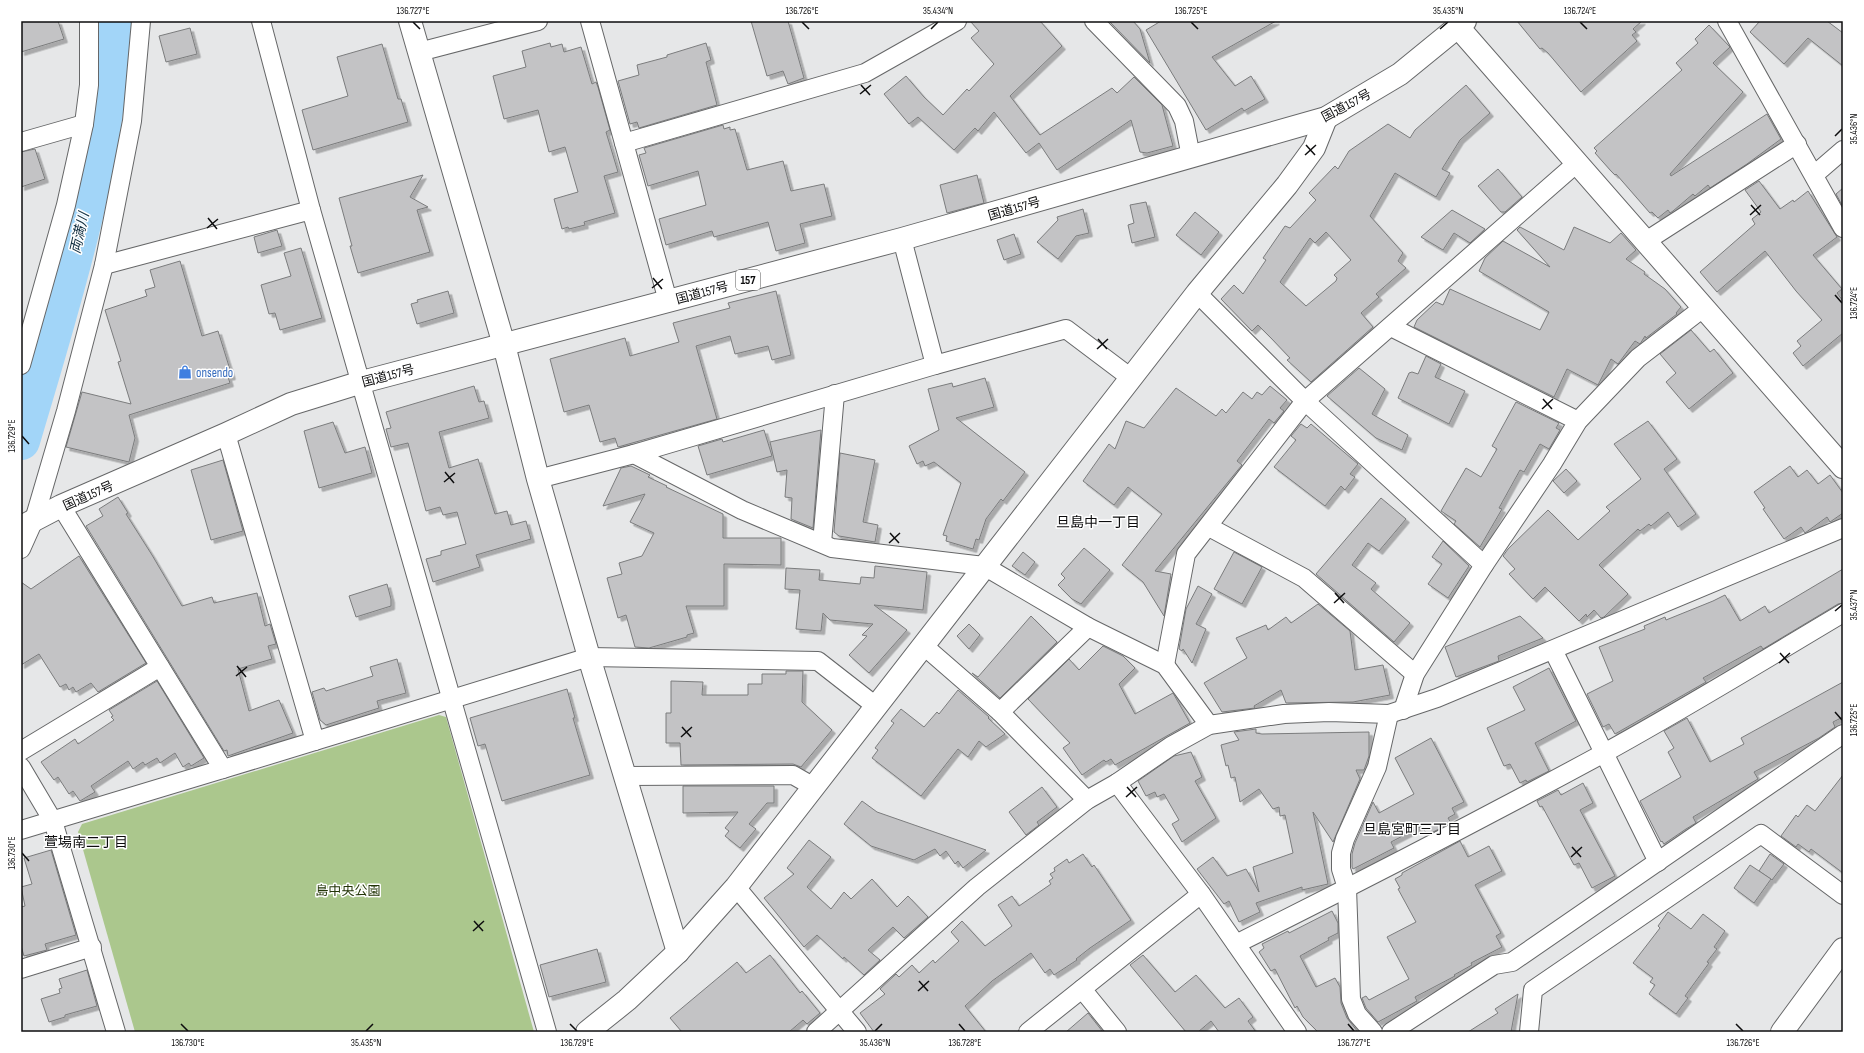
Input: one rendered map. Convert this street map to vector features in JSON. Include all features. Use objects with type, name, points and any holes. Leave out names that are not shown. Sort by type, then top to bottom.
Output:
[{"type":"main road","points":[[410,21],[504,346],[538,479],[589,657],[678,952]]},
{"type":"main road","points":[[1458,23],[1703,308],[1843,467]]},
{"type":"main road","name":"国道157号","points":[[27,524],[61,506],[226,434],[290,404],[362,382],[504,346],[902,239],[1191,158],[1326,118],[1400,74],[1458,23]]},
{"type":"main road","points":[[587,1032],[627,1000],[678,952],[736,887],[1197,293],[1287,185],[1314,148],[1326,118]]},
{"type":"main road","points":[[1782,1032],[1843,949]]},
{"type":"street","points":[[21,365],[28,323],[66,205],[84,124],[88,85],[89,21]]},
{"type":"street","points":[[21,549],[27,524],[66,412],[104,265],[132,121],[141,21]]},
{"type":"street","points":[[261,21],[311,210],[362,382],[451,700],[547,1032]]},
{"type":"street","points":[[419,52],[538,21]]},
{"type":"street","points":[[590,21],[668,301]]},
{"type":"street","points":[[624,143],[865,73],[957,21]]},
{"type":"street","points":[[1094,21],[1177,106],[1184,121],[1191,158]]},
{"type":"street","points":[[1726,21],[1797,144],[1843,228]]},
{"type":"street","points":[[21,142],[84,124]]},
{"type":"street","points":[[1646,241],[1797,144]]},
{"type":"street","points":[[1814,175],[1843,150]]},
{"type":"street","points":[[1165,665],[1186,554],[1305,401],[1391,328],[1578,162]]},
{"type":"street","points":[[104,265],[311,210]]},
{"type":"street","points":[[902,239],[935,365]]},
{"type":"street","points":[[1197,293],[1305,401],[1484,565]]},
{"type":"street","points":[[1373,1032],[1357,1014],[1351,999],[1347,888],[1341,868],[1341,853],[1345,839],[1377,767],[1396,712],[1415,674],[1484,565],[1552,464],[1578,421],[1638,358],[1703,308]]},
{"type":"street","points":[[1391,328],[1578,421]]},
{"type":"street","points":[[538,479],[634,454],[935,365],[1066,329],[1131,378]]},
{"type":"street","points":[[822,543],[835,394]]},
{"type":"street","points":[[226,434],[315,741]]},
{"type":"street","points":[[634,454],[742,510],[832,548],[984,566],[1088,627],[1165,665],[1209,725]]},
{"type":"street","points":[[61,506],[223,769]]},
{"type":"street","points":[[1209,526],[1304,578],[1415,674]]},
{"type":"street","points":[[816,1032],[977,888],[1087,800],[1117,783],[1171,746],[1209,725],[1284,714],[1396,712],[1437,698],[1843,528]]},
{"type":"street","points":[[1236,944],[1347,888],[1605,752],[1690,704],[1843,613]]},
{"type":"street","points":[[1000,712],[1088,627]]},
{"type":"street","points":[[924,646],[1000,712],[1087,800]]},
{"type":"street","points":[[1553,650],[1605,752],[1658,862]]},
{"type":"street","points":[[21,830],[589,657],[818,661],[876,707]]},
{"type":"street","points":[[21,751],[160,667]]},
{"type":"street","points":[[1391,1032],[1494,965],[1512,962],[1843,734]]},
{"type":"street","points":[[21,767],[53,821],[92,947],[116,1032]]},
{"type":"street","points":[[625,776],[793,775],[814,787]]},
{"type":"street","points":[[1117,783],[1201,894],[1297,1032]]},
{"type":"street","points":[[1529,1032],[1533,990],[1761,834],[1843,895]]},
{"type":"street","points":[[736,887],[857,1032]]},
{"type":"street","points":[[1028,1032],[1201,894]]},
{"type":"street","points":[[21,969],[92,947]]},
{"type":"street","points":[[1082,989],[1117,1032]]},
{"type":"green space","name":"島中央公園","points":[[439,715],[446,717],[534,1032],[135,1032],[78,832],[82,824]]},
{"type":"building","points":[[21,21],[58,21],[64,39],[21,52]]},
{"type":"building","points":[[751,21],[788,21],[804,78],[788,84],[783,71],[767,76]]},
{"type":"building","points":[[970,21],[1040,21],[1062,46],[1010,96],[1040,135],[1112,88],[1117,93],[1134,77],[1162,105],[1173,146],[1147,153],[1140,152],[1131,120],[1057,170],[1039,143],[1026,153],[994,112],[978,131],[975,128],[954,150],[918,117],[909,124],[884,94],[906,76],[924,97],[943,115],[967,89],[969,91],[994,64],[971,38],[979,31]]},
{"type":"building","points":[[1109,21],[1133,21],[1140,29],[1150,63]]},
{"type":"building","points":[[1161,21],[1276,21],[1212,57],[1235,86],[1251,76],[1265,99],[1244,111],[1242,108],[1206,130],[1146,30]]},
{"type":"building","points":[[1517,21],[1642,21],[1633,29],[1636,32],[1632,35],[1637,41],[1581,92],[1548,53],[1542,48],[1540,49]]},
{"type":"building","points":[[1760,21],[1827,21],[1843,33],[1843,66],[1808,38],[1784,64],[1750,32]]},
{"type":"building","points":[[1709,25],[1730,47],[1713,63],[1743,92],[1670,174],[1671,176],[1767,114],[1781,139],[1747,164],[1710,188],[1708,185],[1695,196],[1693,194],[1670,213],[1668,210],[1658,218],[1652,212],[1650,213],[1616,174],[1615,175],[1611,171],[1595,153],[1597,151],[1594,148],[1682,70],[1676,63],[1698,43],[1695,39]]},
{"type":"building","points":[[190,28],[197,54],[166,62],[159,36]]},
{"type":"building","points":[[550,43],[551,47],[562,44],[564,52],[581,47],[592,84],[596,82],[598,87],[610,130],[606,132],[618,172],[604,176],[615,213],[584,222],[585,225],[569,229],[568,227],[562,229],[554,199],[578,192],[565,147],[549,152],[538,110],[504,119],[493,76],[526,67],[522,51]]},
{"type":"building","points":[[706,43],[711,60],[706,62],[717,105],[639,128],[637,122],[630,124],[618,81],[639,75],[637,65],[667,57],[667,55]]},
{"type":"building","points":[[382,44],[398,99],[401,99],[408,122],[313,150],[302,110],[348,96],[337,57]]},
{"type":"building","points":[[1466,85],[1490,113],[1460,140],[1442,169],[1450,173],[1436,197],[1395,173],[1370,216],[1403,253],[1398,261],[1406,268],[1376,294],[1379,297],[1361,313],[1373,327],[1311,382],[1287,360],[1290,358],[1258,325],[1252,331],[1221,299],[1234,285],[1243,294],[1266,260],[1263,258],[1285,226],[1290,228],[1316,200],[1309,193],[1335,166],[1338,169],[1349,151],[1388,124],[1410,138],[1415,130]],"holes":[[[1326,232],[1351,260],[1334,275],[1337,278],[1336,281],[1306,306],[1280,282],[1310,238],[1315,243]]]},
{"type":"building","points":[[723,125],[724,129],[730,127],[730,130],[735,129],[747,170],[783,161],[791,191],[824,184],[832,216],[800,224],[805,243],[776,251],[768,222],[714,237],[712,231],[666,245],[659,219],[706,205],[698,171],[648,186],[639,155],[646,153],[644,148]]},
{"type":"building","points":[[35,149],[45,179],[21,187],[21,152]]},
{"type":"building","points":[[1498,169],[1522,197],[1505,212],[1501,212],[1478,186]]},
{"type":"building","points":[[423,175],[410,197],[428,207],[417,210],[430,252],[358,273],[339,198]]},
{"type":"building","points":[[977,175],[984,203],[947,213],[940,185]]},
{"type":"building","points":[[1759,181],[1780,209],[1793,200],[1794,202],[1808,191],[1837,237],[1813,255],[1842,289],[1837,293],[1843,301],[1843,333],[1803,366],[1793,353],[1801,346],[1797,341],[1822,320],[1796,291],[1765,251],[1717,292],[1700,272],[1755,224],[1752,219],[1761,212],[1745,190]]},
{"type":"building","points":[[1843,188],[1843,207],[1836,194]]},
{"type":"building","points":[[1146,202],[1155,237],[1132,243],[1128,225],[1134,223],[1130,205]]},
{"type":"building","points":[[1083,209],[1089,233],[1076,236],[1058,259],[1037,242],[1058,220],[1057,217]]},
{"type":"building","points":[[1452,210],[1485,229],[1470,243],[1454,233],[1443,250],[1421,237]]},
{"type":"building","points":[[1195,212],[1219,232],[1201,255],[1176,235]]},
{"type":"building","points":[[1520,227],[1564,250],[1574,227],[1610,243],[1621,233],[1636,250],[1626,259],[1645,272],[1644,274],[1665,289],[1681,307],[1676,313],[1677,314],[1646,338],[1645,336],[1640,344],[1635,341],[1618,364],[1611,359],[1598,385],[1567,369],[1554,397],[1414,327],[1417,320],[1436,302],[1443,305],[1450,289],[1540,330],[1549,312],[1479,271],[1485,258],[1503,241],[1550,267],[1517,230]]},
{"type":"building","points":[[277,230],[282,246],[258,253],[254,237]]},
{"type":"building","points":[[1014,234],[1021,254],[1004,260],[997,240]]},
{"type":"building","points":[[301,248],[322,318],[280,330],[275,313],[269,314],[261,285],[291,276],[284,253]]},
{"type":"building","points":[[180,261],[202,336],[218,331],[232,376],[228,377],[230,383],[129,415],[135,438],[129,462],[66,447],[82,392],[131,404],[118,362],[121,361],[105,310],[147,296],[145,290],[155,287],[150,270]]},
{"type":"building","points":[[448,291],[454,313],[417,324],[411,304],[418,302],[417,300]]},
{"type":"building","points":[[776,291],[791,355],[772,360],[768,346],[735,354],[730,336],[696,346],[717,419],[618,447],[615,438],[600,442],[589,405],[564,412],[550,359],[625,338],[630,356],[679,342],[673,323],[730,308],[728,303]]},
{"type":"building","points":[[1691,330],[1710,352],[1714,349],[1733,373],[1689,409],[1666,382],[1676,373],[1660,354]]},
{"type":"building","points":[[1426,356],[1441,364],[1435,377],[1465,391],[1449,424],[1398,398],[1409,373],[1412,372],[1418,374]]},
{"type":"building","points":[[1359,368],[1385,389],[1372,414],[1408,435],[1402,450],[1376,438],[1327,396]]},
{"type":"building","points":[[985,378],[994,407],[956,418],[1025,472],[1003,501],[1001,499],[986,519],[979,540],[976,539],[973,549],[946,541],[947,536],[943,535],[961,483],[934,462],[925,466],[923,461],[917,464],[909,446],[939,430],[928,389],[952,383],[953,387]]},
{"type":"building","points":[[474,386],[479,402],[484,401],[489,418],[439,432],[449,468],[478,459],[495,514],[507,511],[511,525],[526,521],[531,539],[476,555],[480,567],[433,582],[426,559],[441,555],[441,551],[466,544],[457,512],[443,515],[440,507],[426,511],[408,443],[391,447],[386,429],[391,428],[386,412]]},
{"type":"building","points":[[1270,386],[1287,400],[1280,408],[1284,411],[1274,423],[1269,419],[1237,461],[1242,465],[1155,571],[1171,574],[1164,616],[1143,582],[1122,565],[1162,514],[1128,487],[1114,505],[1083,481],[1109,444],[1115,449],[1126,421],[1144,428],[1176,388],[1216,416],[1222,409],[1226,413],[1243,392],[1252,399],[1257,392],[1262,395]]},
{"type":"building","points":[[1516,402],[1559,423],[1556,428],[1560,430],[1549,449],[1540,444],[1524,472],[1520,470],[1499,508],[1502,509],[1480,547],[1454,524],[1456,521],[1441,511],[1466,468],[1481,477],[1497,449],[1492,446]]},
{"type":"building","points":[[1648,421],[1677,459],[1664,469],[1696,514],[1678,527],[1668,512],[1651,526],[1649,524],[1640,531],[1638,529],[1599,565],[1628,594],[1604,617],[1601,618],[1594,610],[1587,617],[1586,614],[1579,621],[1545,587],[1533,599],[1509,574],[1515,569],[1503,556],[1508,549],[1548,510],[1578,540],[1610,511],[1606,507],[1641,479],[1614,444]]},
{"type":"building","points":[[333,422],[345,453],[365,447],[372,473],[319,488],[304,431]]},
{"type":"building","points":[[1301,424],[1307,428],[1311,424],[1358,464],[1350,474],[1355,477],[1345,490],[1341,486],[1325,506],[1274,467],[1296,440],[1291,436]]},
{"type":"building","points":[[764,430],[772,456],[707,475],[698,446],[722,439],[723,442]]},
{"type":"building","points":[[821,430],[813,528],[791,519],[792,498],[785,497],[787,470],[777,472],[770,442]]},
{"type":"building","points":[[840,453],[875,460],[863,522],[878,525],[875,542],[839,536],[834,532]]},
{"type":"building","points":[[223,460],[243,531],[211,540],[191,470]]},
{"type":"building","points":[[631,466],[650,475],[648,477],[667,486],[666,487],[723,514],[723,538],[781,538],[781,565],[724,564],[724,606],[686,606],[694,633],[687,635],[687,637],[649,648],[635,647],[626,615],[618,618],[607,578],[622,574],[619,563],[642,556],[654,533],[630,522],[645,494],[603,506],[621,468]]},
{"type":"building","points":[[1790,466],[1798,477],[1807,470],[1818,484],[1830,475],[1843,493],[1843,513],[1830,522],[1827,517],[1805,533],[1801,527],[1784,539],[1763,509],[1765,508],[1754,492]]},
{"type":"building","points":[[1566,469],[1577,481],[1564,493],[1553,481]]},
{"type":"building","points":[[118,497],[128,513],[126,514],[182,606],[212,597],[214,603],[257,593],[265,626],[270,624],[276,644],[268,646],[272,659],[238,669],[249,711],[279,700],[293,733],[228,756],[227,750],[224,751],[86,526],[103,516],[99,509]]},
{"type":"building","points":[[1381,498],[1406,519],[1379,551],[1368,543],[1352,565],[1376,583],[1371,589],[1410,623],[1394,642],[1316,574]]},
{"type":"building","points":[[1443,541],[1469,566],[1448,598],[1428,584],[1442,564],[1432,557]]},
{"type":"building","points":[[1084,548],[1110,570],[1081,604],[1072,599],[1058,585],[1065,578],[1061,574]]},
{"type":"building","points":[[1023,552],[1035,562],[1025,575],[1012,566]]},
{"type":"building","points":[[1234,552],[1262,567],[1242,604],[1214,589]]},
{"type":"building","points":[[79,556],[146,663],[98,692],[91,683],[76,692],[73,687],[69,690],[66,684],[60,687],[39,654],[21,665],[21,582],[31,589]]},
{"type":"building","points":[[875,566],[927,572],[923,610],[874,605],[907,630],[869,673],[849,655],[867,636],[862,635],[873,624],[830,620],[823,613],[821,631],[796,629],[800,590],[785,589],[786,568],[820,570],[819,580],[860,584],[861,577],[874,578]]},
{"type":"building","points":[[1843,569],[1843,603],[1838,604],[1763,649],[1761,646],[1703,678],[1706,682],[1615,734],[1609,724],[1603,727],[1587,694],[1613,681],[1599,647],[1645,629],[1644,626],[1665,617],[1666,620],[1725,595],[1740,621],[1765,606],[1769,613]]},
{"type":"building","points":[[387,584],[391,599],[391,606],[356,617],[349,596]]},
{"type":"building","points":[[1198,586],[1212,594],[1196,624],[1206,629],[1192,663],[1183,649],[1182,651],[1179,649],[1186,609]]},
{"type":"building","points":[[1318,604],[1350,631],[1355,670],[1383,665],[1390,695],[1353,702],[1286,703],[1281,690],[1254,706],[1255,708],[1222,712],[1204,683],[1247,658],[1236,638],[1266,625],[1268,630],[1286,617],[1291,623]]},
{"type":"building","points":[[1031,616],[1057,642],[1000,698],[972,673],[978,677]]},
{"type":"building","points":[[1520,616],[1543,638],[1498,656],[1499,661],[1456,677],[1445,647]]},
{"type":"building","points":[[969,624],[980,635],[969,649],[957,636]]},
{"type":"building","points":[[1103,646],[1123,656],[1135,668],[1119,684],[1135,714],[1173,693],[1190,723],[1115,765],[1111,759],[1106,762],[1104,760],[1082,775],[1063,748],[1070,743],[1028,699],[1069,659],[1079,670]]},
{"type":"building","points":[[397,659],[406,693],[377,701],[379,708],[326,725],[320,720],[312,692],[324,688],[326,691],[373,676],[370,667]]},
{"type":"building","points":[[1549,668],[1576,721],[1535,743],[1549,771],[1527,782],[1526,780],[1520,783],[1510,764],[1504,766],[1487,728],[1525,710],[1513,687]]},
{"type":"building","points":[[786,671],[803,671],[802,702],[832,730],[801,767],[793,764],[681,765],[680,743],[666,743],[666,713],[671,713],[671,681],[703,682],[702,695],[748,695],[748,684],[762,684],[762,674],[786,674]]},
{"type":"building","points":[[157,681],[204,758],[191,766],[189,763],[183,767],[175,753],[160,763],[157,758],[145,765],[143,762],[133,769],[128,761],[91,786],[95,792],[80,801],[73,791],[69,794],[58,777],[54,780],[41,762],[75,739],[78,744],[114,720],[111,717],[113,716],[109,710]]},
{"type":"building","points":[[1843,682],[1843,717],[1833,722],[1835,727],[1819,738],[1754,772],[1758,779],[1693,817],[1696,823],[1664,844],[1662,841],[1661,842],[1640,801],[1681,777],[1668,752],[1674,748],[1664,731],[1687,718],[1710,762],[1744,744],[1741,738]]},
{"type":"building","points":[[567,689],[575,718],[573,718],[590,775],[502,801],[485,744],[478,746],[470,718]]},
{"type":"building","points":[[958,690],[989,717],[988,718],[1005,734],[986,747],[979,741],[968,757],[958,749],[921,796],[872,758],[878,750],[875,748],[894,723],[891,721],[901,709],[924,727],[937,712],[939,714]]},
{"type":"building","points":[[1256,729],[1256,733],[1262,734],[1369,732],[1369,756],[1364,770],[1356,770],[1360,779],[1333,842],[1313,812],[1328,884],[1302,890],[1302,887],[1256,903],[1260,912],[1239,922],[1229,901],[1224,904],[1197,869],[1213,857],[1227,876],[1246,869],[1259,892],[1253,867],[1293,853],[1285,815],[1280,816],[1279,807],[1273,809],[1259,789],[1240,802],[1235,777],[1231,778],[1228,765],[1226,766],[1221,745],[1239,740],[1234,732]]},
{"type":"building","points":[[1431,738],[1464,802],[1452,808],[1455,814],[1448,818],[1451,823],[1427,835],[1422,826],[1391,842],[1394,848],[1353,869],[1352,854],[1355,843],[1373,802],[1379,813],[1414,794],[1395,758]]},
{"type":"building","points":[[1191,752],[1202,777],[1195,781],[1216,818],[1182,842],[1172,824],[1179,820],[1164,794],[1157,797],[1155,792],[1146,796],[1138,781],[1174,756]]},
{"type":"building","points":[[1843,775],[1843,873],[1811,849],[1809,852],[1798,844],[1796,847],[1781,836],[1796,815],[1798,817],[1807,805],[1815,811]]},
{"type":"building","points":[[1583,783],[1593,803],[1580,810],[1615,876],[1592,888],[1579,863],[1574,865],[1542,806],[1540,807],[1537,801],[1558,790],[1561,795]]},
{"type":"building","points":[[683,786],[774,786],[774,803],[767,803],[749,824],[756,829],[740,848],[725,836],[729,831],[725,828],[738,812],[683,813]]},
{"type":"building","points":[[1042,787],[1057,807],[1037,822],[1039,825],[1026,835],[1009,812]]},
{"type":"building","points":[[862,801],[877,812],[986,850],[963,868],[958,861],[955,864],[946,851],[940,856],[935,849],[914,860],[871,846],[844,824]]},
{"type":"building","points":[[809,840],[831,857],[807,887],[831,909],[844,892],[851,899],[872,879],[897,907],[908,896],[928,917],[904,938],[893,927],[868,950],[880,960],[864,975],[844,957],[843,959],[817,935],[804,947],[764,898],[794,874],[787,868]]},
{"type":"building","points":[[1460,841],[1468,857],[1489,846],[1502,871],[1475,885],[1501,933],[1496,936],[1502,947],[1471,963],[1472,965],[1454,975],[1455,976],[1415,997],[1417,1001],[1378,1022],[1366,1008],[1362,998],[1366,996],[1369,1000],[1409,979],[1387,937],[1416,922],[1398,889],[1400,888],[1395,879],[1402,875],[1402,873]]},
{"type":"building","points":[[51,850],[76,935],[45,944],[47,950],[24,956],[21,946],[21,907],[25,906],[21,887],[32,884],[24,858]]},
{"type":"building","points":[[1083,854],[1092,867],[1094,865],[1131,920],[1054,975],[1050,969],[1045,973],[1031,953],[992,981],[965,1006],[986,1032],[874,1032],[860,1013],[885,994],[880,989],[896,974],[899,977],[912,965],[919,973],[933,960],[935,963],[959,941],[951,932],[962,921],[985,946],[1012,926],[998,905],[1012,896],[1019,906],[1051,884],[1049,881],[1053,878],[1050,874],[1055,871],[1054,868],[1067,859],[1069,863]]},
{"type":"building","points":[[1770,854],[1784,864],[1772,880],[1759,871]]},
{"type":"building","points":[[1750,865],[1771,879],[1754,903],[1734,888]]},
{"type":"building","points":[[1332,911],[1338,923],[1338,933],[1328,938],[1329,940],[1300,956],[1316,987],[1335,978],[1340,987],[1341,1003],[1347,1018],[1358,1032],[1318,1032],[1303,1017],[1297,1006],[1295,1008],[1275,969],[1271,971],[1259,952],[1264,948],[1262,944],[1288,931],[1289,933]]},
{"type":"building","points":[[1668,912],[1691,929],[1703,914],[1725,931],[1714,947],[1717,949],[1707,962],[1709,963],[1685,996],[1688,998],[1676,1014],[1649,994],[1655,985],[1650,982],[1653,978],[1633,963],[1660,928],[1658,926]]},
{"type":"building","points":[[597,949],[606,982],[549,997],[540,965]]},
{"type":"building","points":[[770,955],[800,993],[802,991],[820,1013],[807,1024],[803,1020],[789,1032],[682,1032],[670,1018],[737,962],[746,973]]},
{"type":"building","points":[[1143,955],[1175,992],[1196,975],[1225,1008],[1239,998],[1253,1017],[1248,1021],[1256,1032],[1219,1032],[1211,1021],[1198,1032],[1186,1032],[1130,965]]},
{"type":"building","points":[[87,970],[97,1006],[65,1015],[65,1017],[49,1022],[41,999],[60,993],[59,989],[62,988],[59,979]]},
{"type":"building","points":[[1518,994],[1511,1032],[1468,1032],[1498,1013],[1495,1009]]},
{"type":"building","points":[[1088,1013],[1103,1032],[1066,1032]]},
{"type":"waterway","name":"両満川","points":[[21,441],[66,286],[92,180],[102,127],[109,74],[113,21]]},
{"type":"place","name":"onsendo","points":[[185,372]]},
{"type":"district","name":"旦島中一丁目","points":[[1098,522]]},
{"type":"district","name":"旦島宮町三丁目","points":[[1412,829]]},
{"type":"district","name":"萱場南二丁目","points":[[86,842]]}]
